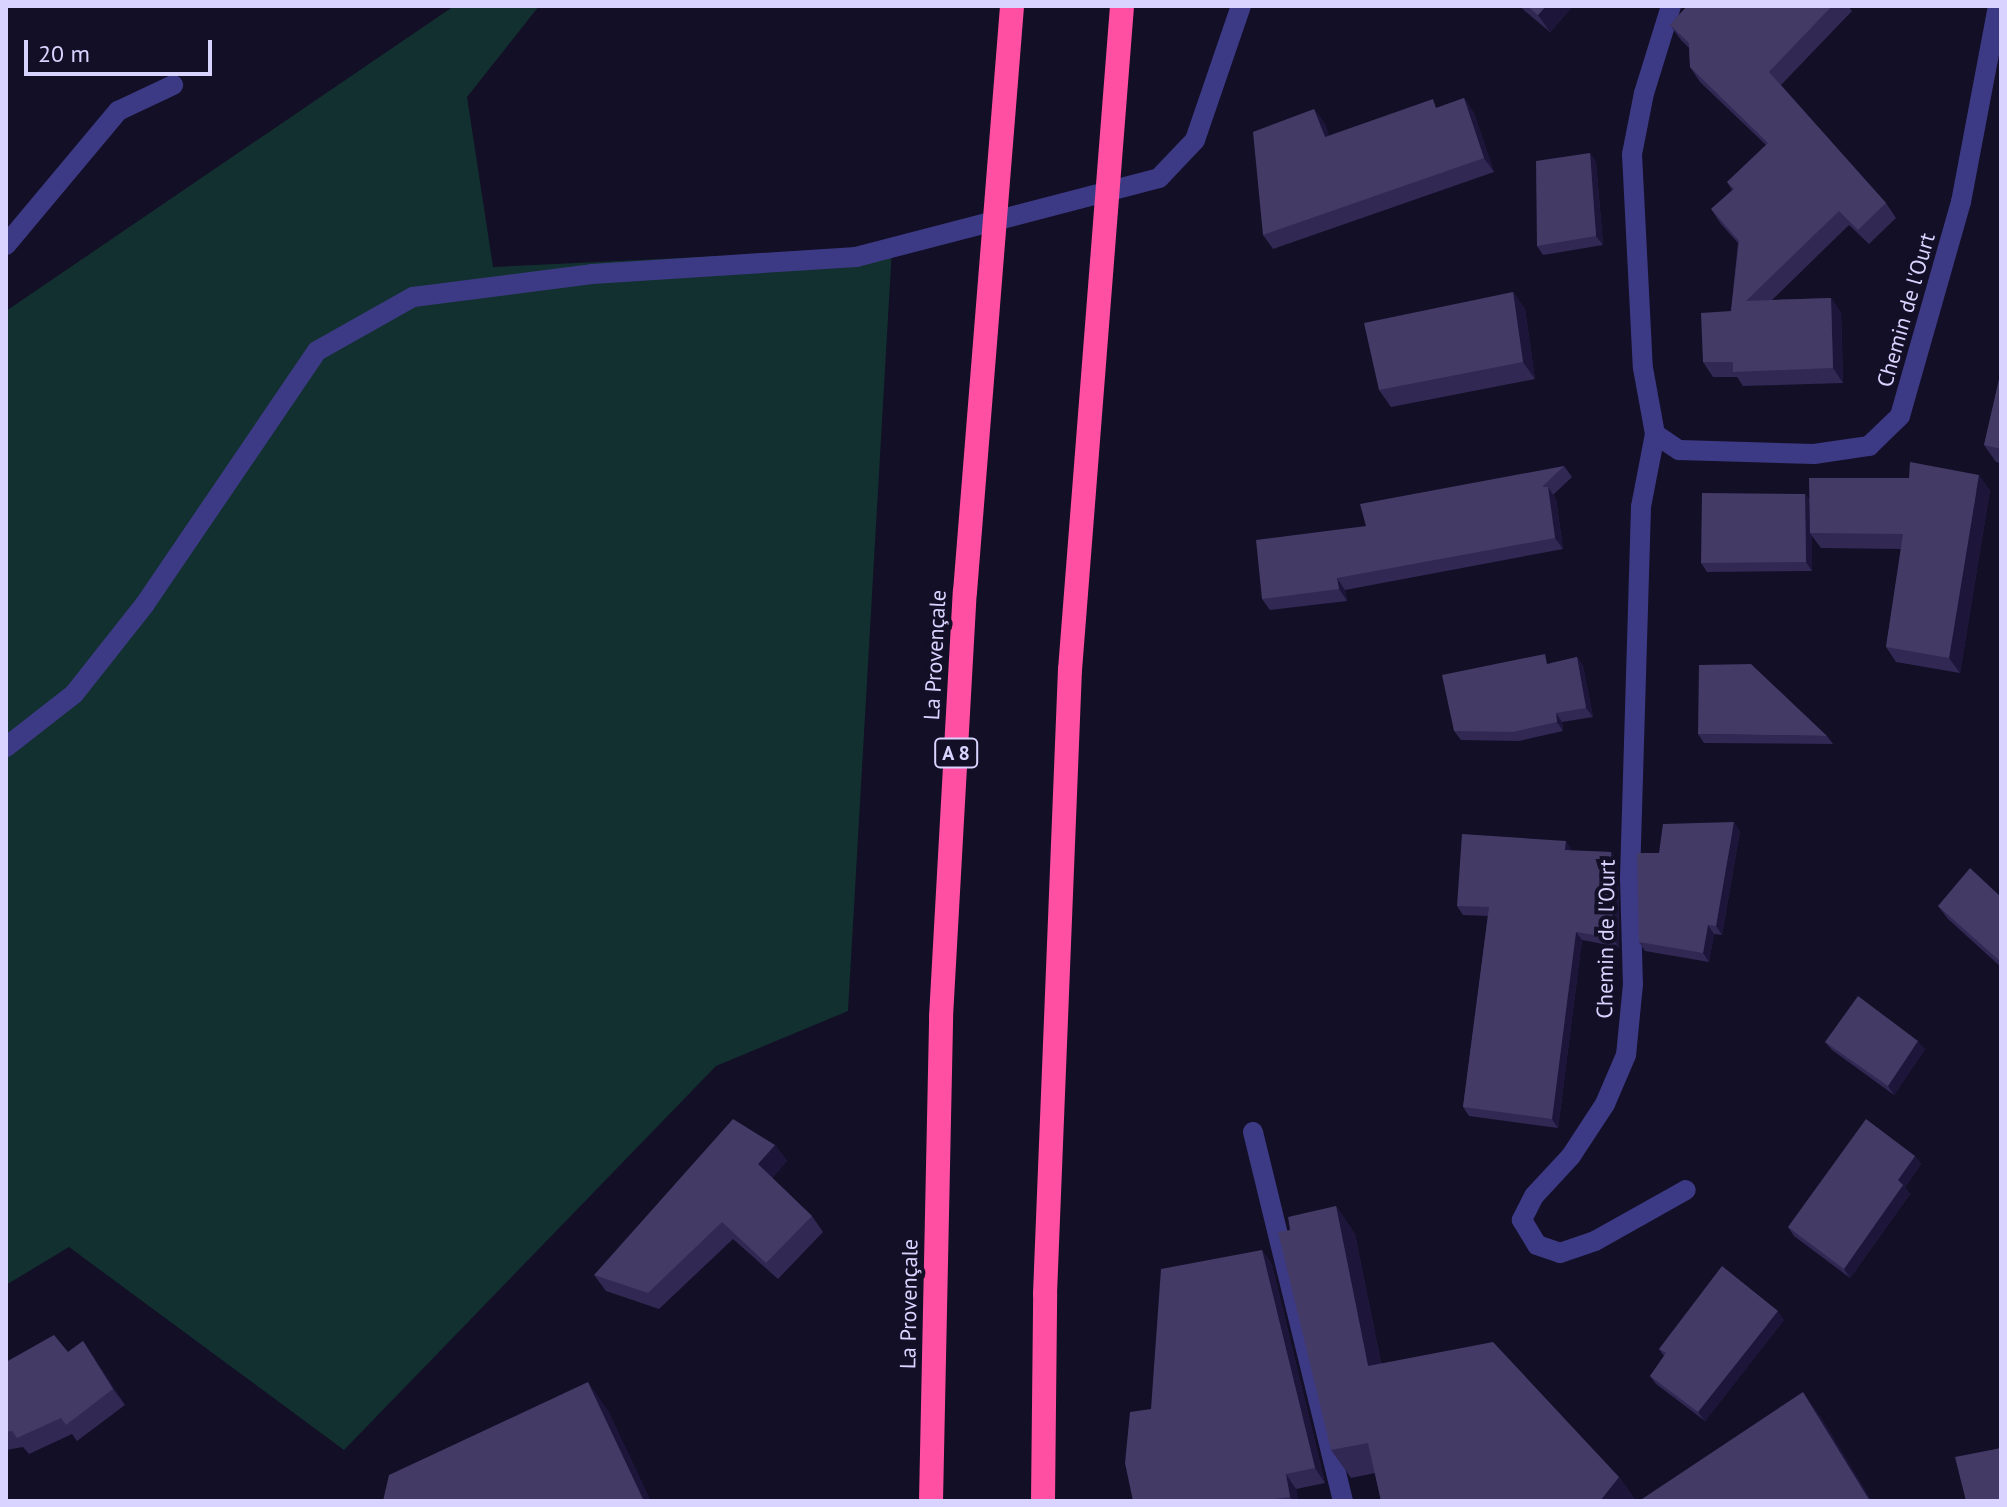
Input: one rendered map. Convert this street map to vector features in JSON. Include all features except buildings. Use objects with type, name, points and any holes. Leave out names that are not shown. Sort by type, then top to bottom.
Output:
[{"type":"highway","name":"La Provençale","points":[[931,1501],[942,1001],[965,592],[1012,6]]},
{"type":"highway","points":[[1043,1501],[1045,1294],[1070,670],[1122,6]]},
{"type":"street","points":[[6,747],[74,694],[145,604],[317,351],[413,297],[592,274],[856,257],[1159,178],[1195,140],[1241,6]]},
{"type":"street","name":"Chemin de l'Ourt","points":[[1671,6],[1644,93],[1632,154],[1643,368],[1655,434],[1641,507],[1630,879],[1633,984],[1626,1055],[1605,1104],[1571,1156],[1534,1196],[1522,1220],[1537,1245],[1560,1253],[1595,1241],[1686,1190]]},
{"type":"street","name":"Chemin de l'Ourt","points":[[1655,434],[1679,450],[1814,454],[1869,446],[1900,416],[1961,202],[1998,6]]},
{"type":"street","points":[[6,245],[118,111],[173,85]]},
{"type":"street","points":[[1253,1132],[1343,1501]]},
{"type":"green space","points":[[454,6],[539,6],[467,97],[493,267],[892,248],[848,1011],[716,1066],[344,1450],[69,1247],[6,1285],[6,311]]}]
